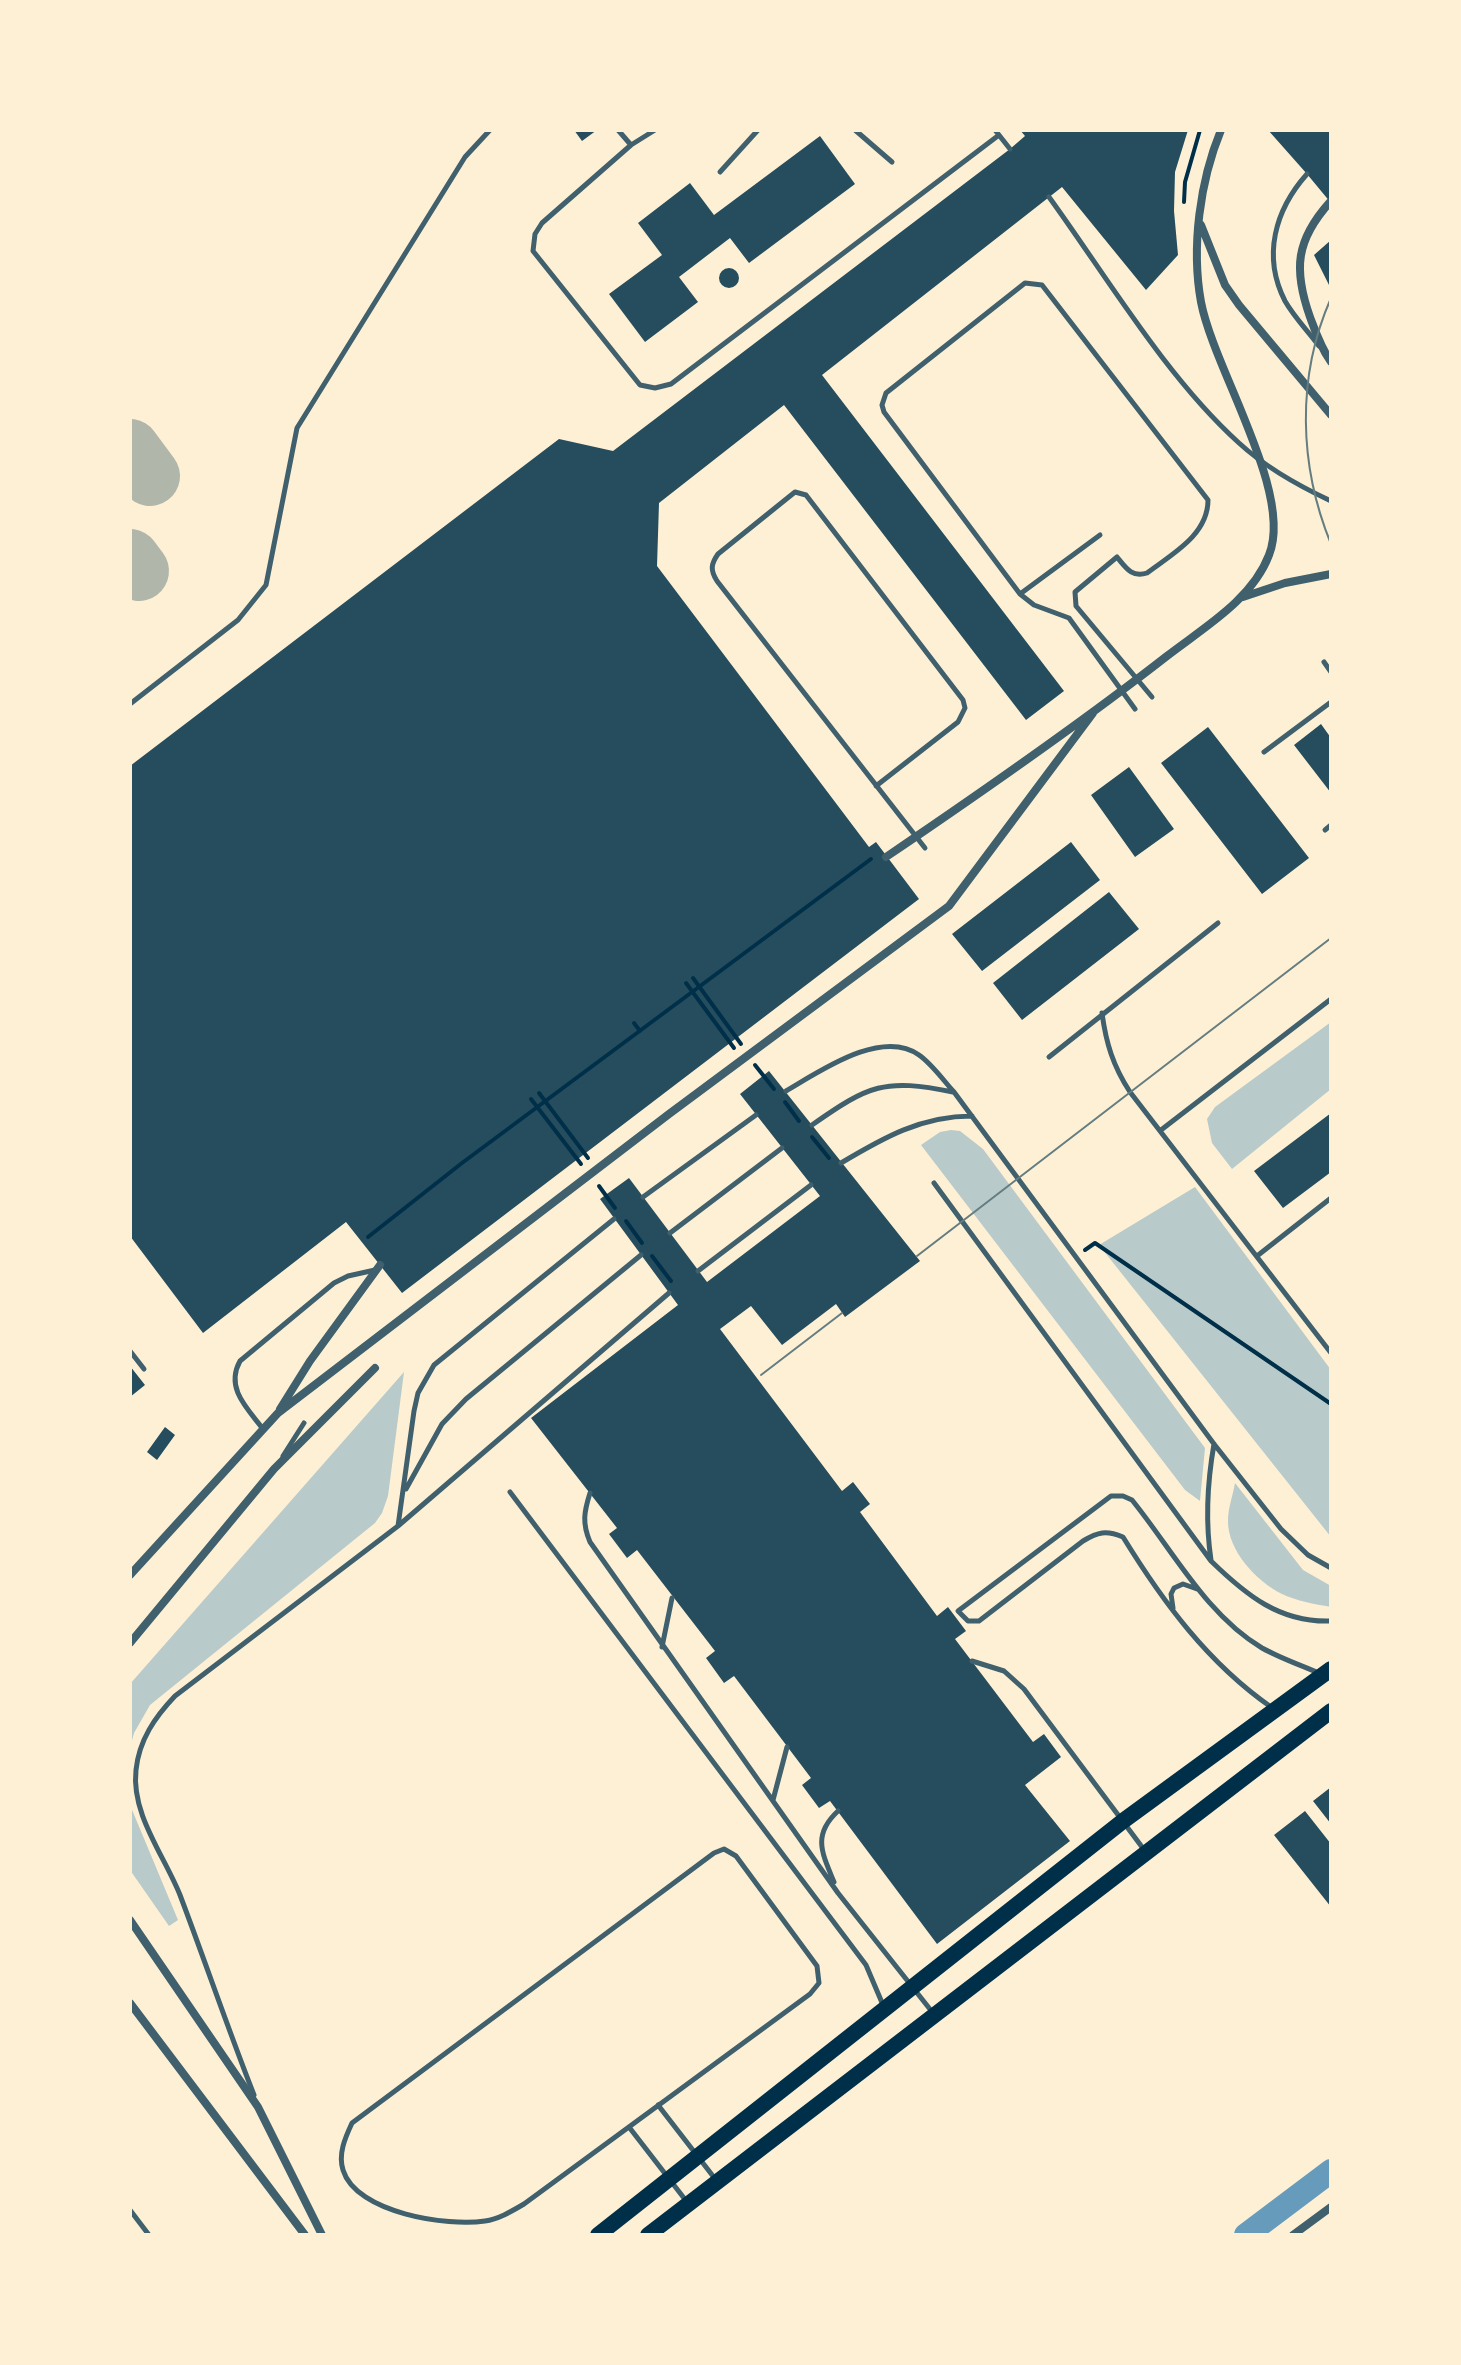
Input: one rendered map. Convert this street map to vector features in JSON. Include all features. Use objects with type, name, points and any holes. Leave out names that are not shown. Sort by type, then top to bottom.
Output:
[{"type":"main road","points":[[598,2235],[1123,1821],[1327,1672]]},
{"type":"main road","points":[[648,2235],[1331,1711]]},
{"type":"street","points":[[881,856],[1093,713],[1242,597],[1269,558],[1274,512],[1271,495],[1202,304],[1198,268],[1200,221],[1210,161],[1221,130]]},
{"type":"street","points":[[1330,202],[1307,234],[1299,264],[1303,298],[1322,350],[1331,362]]},
{"type":"street","points":[[1200,221],[1225,285],[1331,415]]},
{"type":"street","points":[[1242,597],[1285,583],[1331,574]]},
{"type":"street","points":[[130,1575],[278,1413],[742,1059],[949,906],[1093,713]]},
{"type":"street","points":[[278,1413],[310,1361],[378,1267]]},
{"type":"street","points":[[130,1643],[274,1469],[375,1368]]},
{"type":"street","points":[[130,1920],[258,2107],[322,2235]]},
{"type":"street","points":[[130,2003],[305,2235]]},
{"type":"street","points":[[1293,2235],[1331,2207]]},
{"type":"lane","points":[[130,704],[238,620],[266,585],[297,428],[465,157],[490,130]]},
{"type":"lane","points":[[618,130],[631,145]]},
{"type":"lane","points":[[655,130],[631,145],[542,223],[532,241],[533,251],[640,385],[655,388],[671,384],[997,132],[1010,149]]},
{"type":"lane","points":[[720,172],[758,130]]},
{"type":"lane","points":[[855,130],[892,162]]},
{"type":"lane","points":[[1307,174],[1281,210],[1272,258],[1275,280],[1287,304],[1322,350]]},
{"type":"lane","points":[[1049,197],[1173,371],[1208,411],[1240,444],[1272,468],[1331,501]]},
{"type":"lane","points":[[1135,709],[1069,618],[1034,605],[1020,594],[884,412],[882,405],[886,393],[921,364],[1015,289],[1034,282],[1042,285],[1208,500],[1208,512],[1199,530],[1147,573],[1131,573],[1117,557],[1075,592],[1076,606],[1152,697]]},
{"type":"lane","points":[[876,786],[958,722],[965,708],[963,700],[806,495],[795,492],[718,554],[712,563],[713,575],[876,786],[925,848]]},
{"type":"lane","points":[[1020,594],[1100,535]]},
{"type":"lane","points":[[1324,662],[1331,672]]},
{"type":"lane","points":[[1264,752],[1331,702]]},
{"type":"lane","points":[[1325,830],[1331,825]]},
{"type":"lane","points":[[1049,1057],[1218,923]]},
{"type":"lane","points":[[1161,1130],[1331,999]]},
{"type":"lane","points":[[1102,1013],[1105,1036],[1116,1071],[1331,1353]]},
{"type":"lane","points":[[786,1091],[821,1071],[876,1047],[899,1047],[919,1054],[973,1116],[1214,1444],[1281,1529],[1308,1555],[1331,1568]]},
{"type":"lane","points":[[812,1125],[847,1100],[894,1084],[954,1092]]},
{"type":"lane","points":[[643,1197],[756,1115]]},
{"type":"lane","points":[[841,1163],[886,1136],[920,1122],[949,1116],[973,1116]]},
{"type":"lane","points":[[670,1233],[782,1148]]},
{"type":"lane","points":[[934,1183],[1211,1561],[1262,1605],[1295,1619],[1331,1621]]},
{"type":"lane","points":[[698,1271],[811,1185]]},
{"type":"lane","points":[[1257,1256],[1331,1198]]},
{"type":"lane","points":[[398,1526],[410,1427],[418,1393],[434,1365],[614,1219]]},
{"type":"lane","points":[[403,1494],[442,1424],[466,1399],[641,1255]]},
{"type":"lane","points":[[263,1429],[241,1400],[234,1385],[235,1370],[240,1361],[334,1283],[378,1267]]},
{"type":"lane","points":[[258,2107],[179,1892],[136,1792],[136,1769],[149,1727],[175,1696],[398,1526],[669,1293]]},
{"type":"lane","points":[[130,1351],[144,1369]]},
{"type":"lane","points":[[274,1469],[304,1423]]},
{"type":"lane","points":[[1211,1561],[1206,1485],[1214,1444]]},
{"type":"lane","points":[[510,1492],[866,1965],[884,2009]]},
{"type":"lane","points":[[590,1493],[584,1513],[584,1527],[590,1542],[838,1893],[934,2014]]},
{"type":"lane","points":[[1276,1711],[1218,1665],[1173,1611],[1123,1537],[1108,1531],[1083,1541],[979,1621],[968,1621],[958,1611],[1111,1496],[1123,1496],[1132,1500],[1202,1592],[1234,1627],[1261,1647],[1327,1672]]},
{"type":"lane","points":[[1173,1611],[1171,1594],[1174,1588],[1183,1584],[1202,1592]]},
{"type":"lane","points":[[662,1647],[672,1598]]},
{"type":"lane","points":[[972,1661],[1004,1671],[1024,1689],[1145,1852]]},
{"type":"lane","points":[[773,1800],[787,1747]]},
{"type":"lane","points":[[838,1811],[826,1822],[821,1834],[826,1863],[838,1893]]},
{"type":"lane","points":[[727,1850],[736,1856],[817,1966],[819,1983],[810,1994],[658,2105],[524,2204],[488,2221],[465,2223],[403,2215],[354,2189],[343,2171],[343,2141],[352,2123],[714,1853],[727,1850]]},
{"type":"lane","points":[[658,2105],[717,2182]]},
{"type":"lane","points":[[629,2127],[689,2204]]},
{"type":"lane","points":[[130,2210],[149,2235]]},
{"type":"path","points":[[1184,208],[1185,182],[1200,130]]},
{"type":"path","points":[[368,1237],[537,1106],[881,856]]},
{"type":"path","points":[[693,978],[711,1004]]},
{"type":"path","points":[[686,983],[742,1059]]},
{"type":"path","points":[[634,1023],[640,1031]]},
{"type":"path","points":[[539,1093],[597,1170]]},
{"type":"path","points":[[531,1099],[585,1169]]},
{"type":"path","points":[[594,1180],[605,1195]]},
{"type":"path","points":[[1076,1257],[1095,1243],[1331,1404]]},
{"type":"shaded area","points":[[1331,1022],[1331,1089],[1232,1169],[1212,1143],[1207,1119],[1215,1107]]},
{"type":"shaded area","points":[[960,1131],[983,1149],[1205,1448],[1200,1501],[1185,1490],[921,1145],[940,1132]]},
{"type":"shaded area","points":[[1195,1187],[1331,1370],[1331,1537],[1099,1245]]},
{"type":"shaded area","points":[[404,1372],[388,1496],[375,1523],[150,1705],[134,1733],[130,1748],[130,1684]]},
{"type":"shaded area","points":[[1235,1483],[1303,1570],[1331,1586],[1331,1607],[1272,1589],[1245,1564],[1232,1543],[1229,1531],[1228,1515]]},
{"type":"shaded area","points":[[130,1805],[178,1920],[169,1926],[130,1870]]},
{"type":"building","points":[[574,130],[597,130],[582,141]]},
{"type":"building","points":[[1020,130],[1188,130],[1175,172],[1174,211],[1178,255],[1146,290],[1062,187],[822,375],[1064,691],[1026,720],[784,405],[659,503],[657,566],[869,847],[876,842],[919,899],[402,1293],[346,1222],[203,1333],[130,1236],[130,766],[559,439],[613,451],[1010,149],[1025,136]]},
{"type":"building","points":[[1268,130],[1331,130],[1331,203],[1307,174]]},
{"type":"building","points":[[820,136],[855,184],[749,263],[730,238],[679,277],[698,302],[645,342],[609,294],[662,255],[638,223],[690,183],[714,215]]},
{"type":"building","points":[[1331,240],[1331,289],[1314,255]]},
{"type":"building","points":[[729,268],[736,271],[739,278],[736,285],[729,288],[722,285],[719,278],[722,271]]},
{"type":"building","points":[[1321,724],[1331,738],[1331,793],[1294,745]]},
{"type":"building","points":[[1208,727],[1309,858],[1262,894],[1161,763]]},
{"type":"building","points":[[1129,767],[1174,829],[1135,857],[1091,795]]},
{"type":"building","points":[[1071,842],[1100,880],[982,971],[952,934]]},
{"type":"building","points":[[1109,892],[1139,929],[1022,1020],[993,983]]},
{"type":"building","points":[[769,1071],[920,1261],[845,1317],[836,1304],[782,1345],[751,1306],[720,1329],[842,1491],[853,1482],[870,1504],[860,1512],[937,1616],[948,1607],[966,1631],[955,1639],[1033,1742],[1044,1734],[1061,1757],[1025,1785],[1070,1841],[937,1944],[830,1801],[819,1808],[802,1785],[811,1778],[734,1676],[724,1683],[706,1658],[715,1651],[637,1550],[627,1558],[609,1534],[617,1528],[531,1418],[678,1305],[600,1199],[629,1178],[707,1282],[820,1196],[740,1094]]},
{"type":"building","points":[[1331,1113],[1331,1172],[1283,1208],[1254,1171]]},
{"type":"building","points":[[130,1366],[145,1385],[130,1397]]},
{"type":"building","points":[[165,1427],[175,1435],[157,1460],[147,1452]]},
{"type":"building","points":[[1331,1787],[1331,1824],[1313,1801]]},
{"type":"building","points":[[1305,1811],[1331,1844],[1331,1907],[1274,1835]]},
{"type":"waterway","points":[[1246,2235],[1331,2171]]},
{"type":"taxiway","points":[[130,449],[150,476]]},
{"type":"taxiway","points":[[130,559],[139,571]]},
{"type":"tram line","points":[[1331,298],[1312,359],[1306,421],[1313,484],[1331,544]]},
{"type":"tram line","points":[[917,1256],[1331,938]]},
{"type":"tram line","points":[[761,1375],[842,1313]]}]
